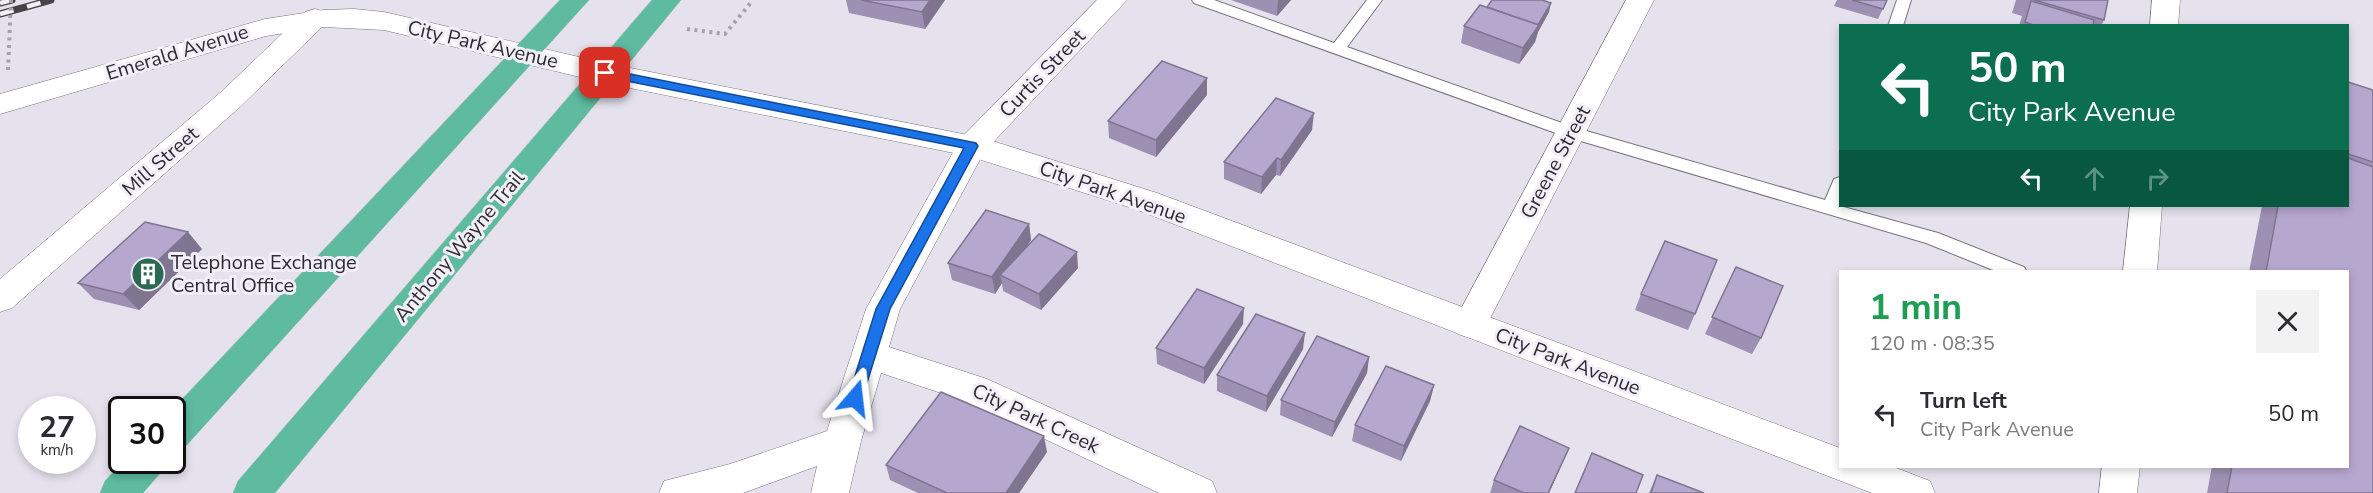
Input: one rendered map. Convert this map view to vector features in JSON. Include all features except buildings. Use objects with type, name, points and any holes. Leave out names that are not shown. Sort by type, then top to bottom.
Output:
[{"type":"highway","points":[[186,421],[575,0]]},
{"type":"highway","name":"Anthony Wayne Trail","points":[[252,493],[667,0]]},
{"type":"highway","points":[[119,493],[136,474]]},
{"type":"street","name":"Curtis Street","points":[[830,493],[842,441],[883,309],[972,146],[1113,0]]},
{"type":"street","name":"Greene Street","points":[[1470,324],[1640,0]]},
{"type":"street","points":[[2164,24],[2166,0]]},
{"type":"street","name":"City Park Avenue","points":[[357,16],[605,73],[972,146],[1146,201],[1839,464]]},
{"type":"street","name":"Emerald Avenue","points":[[0,104],[255,29],[315,18],[357,16]]},
{"type":"street","name":"Mill Street","points":[[0,299],[230,100],[315,18]]},
{"type":"street","points":[[2140,270],[2146,207]]},
{"type":"street","name":"City Park Creek","points":[[869,355],[974,388],[1198,493]]},
{"type":"street","points":[[678,493],[730,481],[842,441]]},
{"type":"street","points":[[1851,468],[1916,493]]},
{"type":"street","points":[[2118,493],[2121,468]]},
{"type":"lane","points":[[1199,0],[1570,132],[1932,238],[2013,270]]},
{"type":"lane","points":[[1338,50],[1375,0]]},
{"type":"lane","points":[[1896,24],[1904,0]]},
{"type":"lane","points":[[1831,210],[1839,186]]},
{"type":"path","points":[[8,74],[11,0]]},
{"type":"path","points":[[684,28],[725,34],[753,0]]},
{"type":"railway","points":[[0,3],[12,0]]},
{"type":"railway","points":[[0,14],[51,0]]},
{"type":"place","name":"Telephone Exchange Central Office","points":[[148,274]]},
{"type":"route","points":[[605,73],[972,146],[883,309],[855,398]]}]
